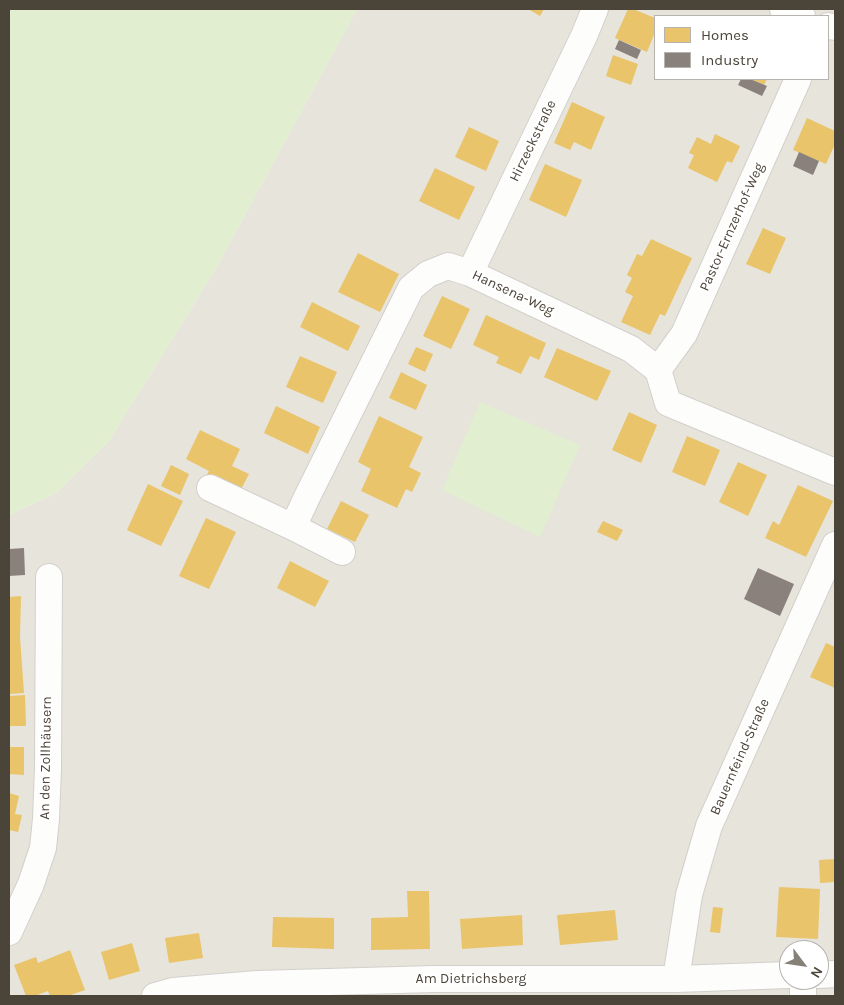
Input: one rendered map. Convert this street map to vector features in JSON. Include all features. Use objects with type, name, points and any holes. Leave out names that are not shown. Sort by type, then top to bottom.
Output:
[{"type":"street","name":"Hirzeckstraße","points":[[470,273],[584,36],[595,9]]},
{"type":"street","points":[[783,9],[799,15]]},
{"type":"street","name":"Pastor-Ernzerhof-Weg","points":[[658,370],[684,334],[798,80]]},
{"type":"street","name":"Hansena-Weg","points":[[293,527],[411,288],[428,274],[448,266],[470,273],[631,349],[658,370]]},
{"type":"street","points":[[658,370],[668,403],[835,472]]},
{"type":"street","points":[[210,488],[342,552]]},
{"type":"street","name":"Bauernfeind-Straße","points":[[676,979],[689,895],[709,826],[835,545]]},
{"type":"street","name":"An den Zollhäusern","points":[[9,932],[31,884],[43,848],[48,768],[49,578]]},
{"type":"street","name":"Am Dietrichsberg","points":[[155,996],[173,992],[258,984],[434,979],[676,979],[779,976]]},
{"type":"shaded area","points":[[357,9],[835,9],[835,996],[9,996],[9,515],[56,493],[109,441],[215,270]]},
{"type":"green space","points":[[9,9],[357,9],[215,270],[109,441],[56,493],[9,515]]},
{"type":"green space","points":[[480,402],[580,445],[540,537],[442,490]]},
{"type":"building: Homes","points":[[528,9],[544,9],[540,16]]},
{"type":"building: Homes","points":[[628,9],[633,9],[654,18],[654,34],[647,52],[615,38]]},
{"type":"building: Homes","points":[[613,55],[638,64],[631,85],[606,76]]},
{"type":"building: Homes","points":[[752,80],[766,80],[764,85]]},
{"type":"building: Homes","points":[[572,102],[605,117],[591,150],[574,142],[570,150],[554,143]]},
{"type":"building: Homes","points":[[807,118],[835,131],[835,144],[826,164],[793,150]]},
{"type":"building: Homes","points":[[469,127],[499,141],[486,171],[455,157]]},
{"type":"building: Homes","points":[[715,134],[740,146],[732,163],[727,161],[717,182],[688,168],[694,155],[689,153],[697,137],[711,144]]},
{"type":"building: Homes","points":[[545,164],[582,180],[566,217],[529,200]]},
{"type":"building: Homes","points":[[435,168],[475,187],[459,220],[419,201]]},
{"type":"building: Homes","points":[[763,228],[786,238],[770,274],[746,264]]},
{"type":"building: Homes","points":[[651,239],[692,258],[665,316],[660,314],[650,335],[621,322],[633,296],[625,292],[632,278],[627,275],[637,254],[642,256]]},
{"type":"building: Homes","points":[[358,253],[399,274],[380,312],[338,292]]},
{"type":"building: Homes","points":[[442,296],[470,309],[451,349],[423,336]]},
{"type":"building: Homes","points":[[312,302],[360,326],[348,351],[300,327]]},
{"type":"building: Homes","points":[[486,315],[546,343],[539,360],[530,356],[521,374],[496,363],[499,357],[473,345]]},
{"type":"building: Homes","points":[[416,347],[433,354],[425,372],[408,364]]},
{"type":"building: Homes","points":[[557,348],[611,371],[597,401],[544,377]]},
{"type":"building: Homes","points":[[300,356],[337,372],[323,403],[286,387]]},
{"type":"building: Homes","points":[[401,372],[427,385],[416,410],[389,398]]},
{"type":"building: Homes","points":[[276,406],[320,427],[308,454],[264,433]]},
{"type":"building: Homes","points":[[629,412],[657,425],[641,463],[612,450]]},
{"type":"building: Homes","points":[[379,416],[423,437],[409,467],[421,473],[412,492],[406,489],[397,508],[361,491],[371,469],[358,462]]},
{"type":"building: Homes","points":[[200,430],[240,449],[232,466],[249,474],[238,495],[205,478],[209,471],[186,459]]},
{"type":"building: Homes","points":[[687,436],[720,450],[705,486],[672,472]]},
{"type":"building: Homes","points":[[738,462],[767,475],[748,516],[719,502]]},
{"type":"building: Homes","points":[[171,465],[189,474],[180,495],[161,486]]},
{"type":"building: Homes","points":[[148,484],[183,501],[161,546],[127,530]]},
{"type":"building: Homes","points":[[798,485],[833,501],[806,557],[765,538],[773,521],[779,525]]},
{"type":"building: Homes","points":[[341,501],[369,515],[355,542],[327,529]]},
{"type":"building: Homes","points":[[206,518],[236,532],[209,589],[179,576]]},
{"type":"building: Homes","points":[[603,521],[623,530],[617,541],[597,532]]},
{"type":"building: Homes","points":[[290,561],[329,581],[315,607],[277,588]]},
{"type":"building: Homes","points":[[21,596],[20,637],[24,693],[9,694],[9,597]]},
{"type":"building: Homes","points":[[826,643],[835,647],[835,688],[810,677]]},
{"type":"building: Homes","points":[[25,695],[26,726],[9,726],[9,696]]},
{"type":"building: Homes","points":[[9,747],[24,747],[24,775],[9,774]]},
{"type":"building: Homes","points":[[9,793],[19,796],[15,814],[22,815],[18,832],[9,830]]},
{"type":"building: Homes","points":[[835,859],[835,882],[820,883],[819,860]]},
{"type":"building: Homes","points":[[779,887],[820,889],[818,939],[776,937]]},
{"type":"building: Homes","points":[[407,891],[429,891],[430,949],[371,950],[371,918],[408,917]]},
{"type":"building: Homes","points":[[713,907],[723,908],[720,933],[710,932]]},
{"type":"building: Homes","points":[[615,910],[618,940],[560,945],[557,915]]},
{"type":"building: Homes","points":[[522,915],[523,945],[462,949],[460,919]]},
{"type":"building: Homes","points":[[273,917],[334,918],[334,949],[272,947]]},
{"type":"building: Homes","points":[[199,933],[203,958],[169,963],[165,938]]},
{"type":"building: Homes","points":[[132,943],[140,971],[109,980],[101,952]]},
{"type":"building: Homes","points":[[70,950],[85,990],[68,996],[50,996],[48,991],[35,996],[26,996],[14,965],[36,957],[38,963]]},
{"type":"building: Industry","points":[[619,40],[641,50],[637,59],[615,49]]},
{"type":"building: Industry","points":[[740,80],[752,80],[767,86],[762,96],[738,85]]},
{"type":"building: Industry","points":[[799,152],[819,161],[813,175],[793,166]]},
{"type":"building: Industry","points":[[24,548],[25,575],[9,576],[9,549]]},
{"type":"building: Industry","points":[[758,568],[794,584],[780,616],[744,599]]}]
